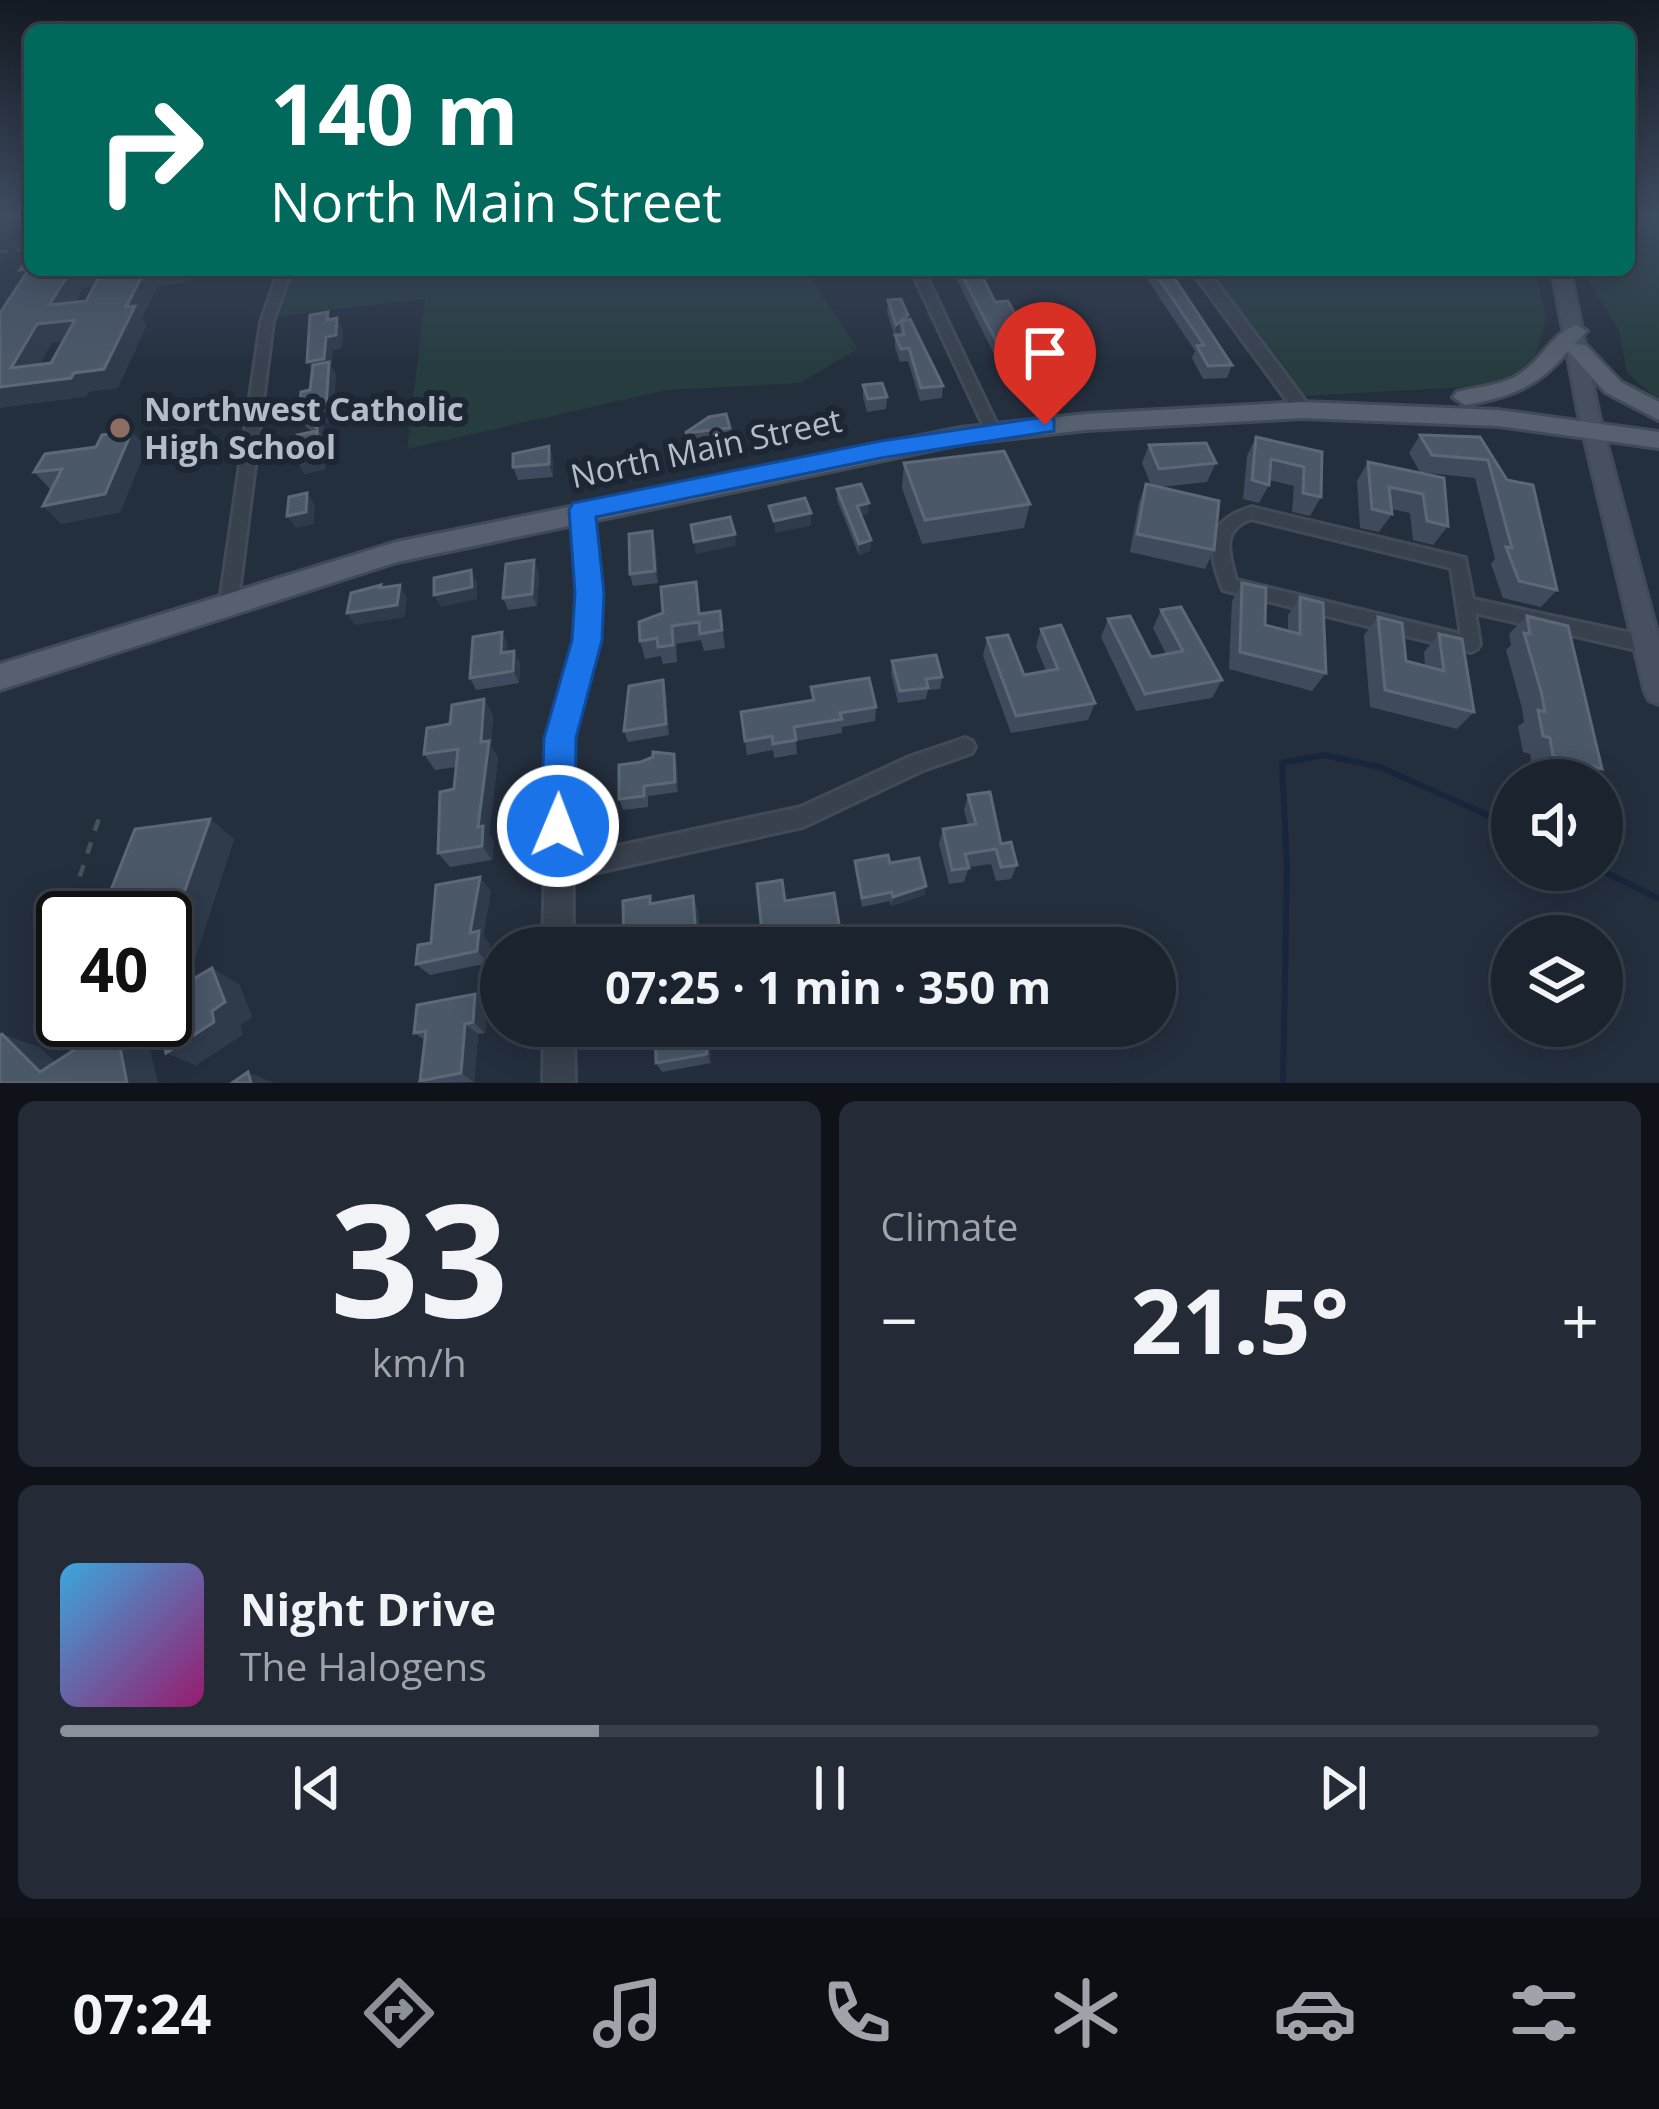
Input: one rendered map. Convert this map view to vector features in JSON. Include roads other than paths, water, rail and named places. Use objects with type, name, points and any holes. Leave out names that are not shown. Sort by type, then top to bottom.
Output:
[{"type":"main road","points":[[1562,276],[1590,419],[1659,692]]},
{"type":"main road","points":[[1465,397],[1504,390],[1532,378],[1553,348],[1577,341]]},
{"type":"main road","points":[[1577,341],[1613,387],[1659,412]]},
{"type":"main road","name":"North Main Street","points":[[1303,410],[1330,402],[1465,397],[1590,419]]},
{"type":"main road","name":"North Main Street","points":[[0,677],[396,552],[583,510],[993,431],[1303,410],[1590,419]]},
{"type":"main road","points":[[1590,419],[1659,424]]},
{"type":"main road","points":[[1590,419],[1659,440]]},
{"type":"street","points":[[229,601],[267,322],[283,276]]},
{"type":"street","points":[[920,276],[993,431]]},
{"type":"street","points":[[1203,276],[1303,410]]},
{"type":"street","points":[[558,927],[560,738],[587,640],[583,510]]},
{"type":"street","points":[[1271,515],[1459,563],[1465,604],[1471,644],[1229,585],[1220,554],[1223,529],[1232,517],[1271,515]]},
{"type":"street","points":[[1465,604],[1645,644]]},
{"type":"street","points":[[557,869],[803,817],[916,763],[965,747]]},
{"type":"street","points":[[559,1047],[560,1083]]},
{"type":"waterway","points":[[1283,1083],[1287,867],[1282,763],[1324,755],[1380,767],[1491,817]]},
{"type":"waterway","points":[[1623,881],[1657,898]]},
{"type":"place","name":"Northwest Catholic High School","points":[[120,428]]}]
